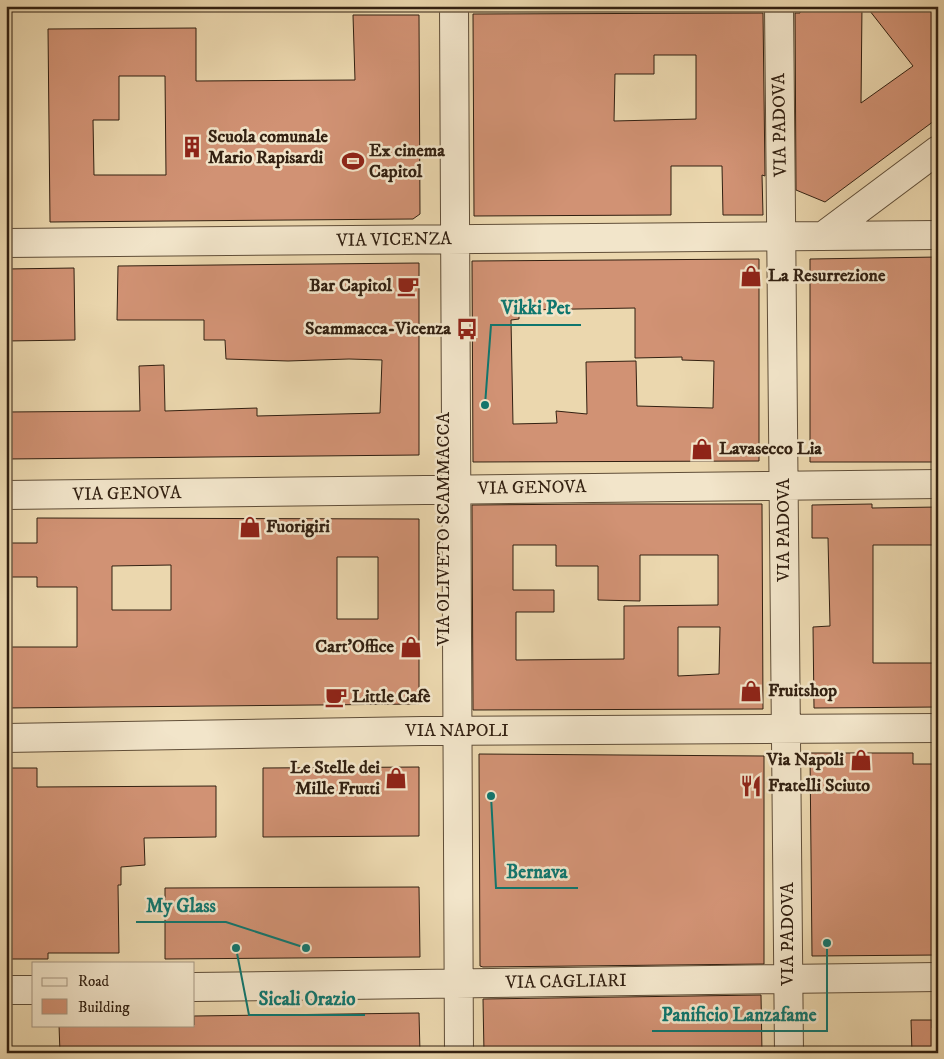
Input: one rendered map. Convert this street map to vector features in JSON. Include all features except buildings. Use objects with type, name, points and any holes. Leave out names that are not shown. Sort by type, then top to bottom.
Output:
[{"type":"street","name":"VIA OLIVETO SCAMMACCA","points":[[441,6],[449,240],[452,984],[446,1053]]},
{"type":"street","points":[[449,240],[454,6]]},
{"type":"street","name":"VIA PADOVA","points":[[779,6],[789,1053]]},
{"type":"street","points":[[823,236],[938,150]]},
{"type":"street","points":[[823,236],[938,235]]},
{"type":"street","name":"VIA VICENZA","points":[[6,243],[823,236]]},
{"type":"street","name":"VIA GENOVA","points":[[6,495],[938,484]]},
{"type":"street","name":"VIA NAPOLI","points":[[6,738],[451,730],[938,728]]},
{"type":"street","name":"VIA CAGLIARI","points":[[195,987],[938,978]]},
{"type":"street","points":[[452,984],[459,1053]]},
{"type":"street","points":[[6,990],[32,990]]},
{"type":"place","name":"Scuola comunale Mario Rapisardi","points":[[192,147]]},
{"type":"place","name":"Ex cinema Capitol","points":[[353,161]]},
{"type":"place","name":"La Resurrezione","points":[[751,276]]},
{"type":"place","name":"Bar Capitol","points":[[408,286]]},
{"type":"place","name":"Scammacca-Vicenza","points":[[467,329]]},
{"type":"place","name":"Vikki Pet","points":[[485,405]]},
{"type":"place","name":"Lavasecco Lia","points":[[702,449]]},
{"type":"place","name":"Fuorigiri","points":[[250,527]]},
{"type":"place","name":"Cart'Office","points":[[411,647]]},
{"type":"place","name":"Fruitshop","points":[[751,691]]},
{"type":"place","name":"Little Cafè","points":[[336,697]]},
{"type":"place","name":"Via Napoli","points":[[861,760]]},
{"type":"place","name":"Le Stelle dei Mille Frutti","points":[[396,778]]},
{"type":"place","name":"Fratelli Sciuto","points":[[751,786]]},
{"type":"place","name":"Bernava","points":[[491,796]]},
{"type":"place","name":"Panificio Lanzafame","points":[[827,943]]},
{"type":"place","name":"Sicali Orazio","points":[[236,948]]},
{"type":"place","name":"My Glass","points":[[306,948]]}]
